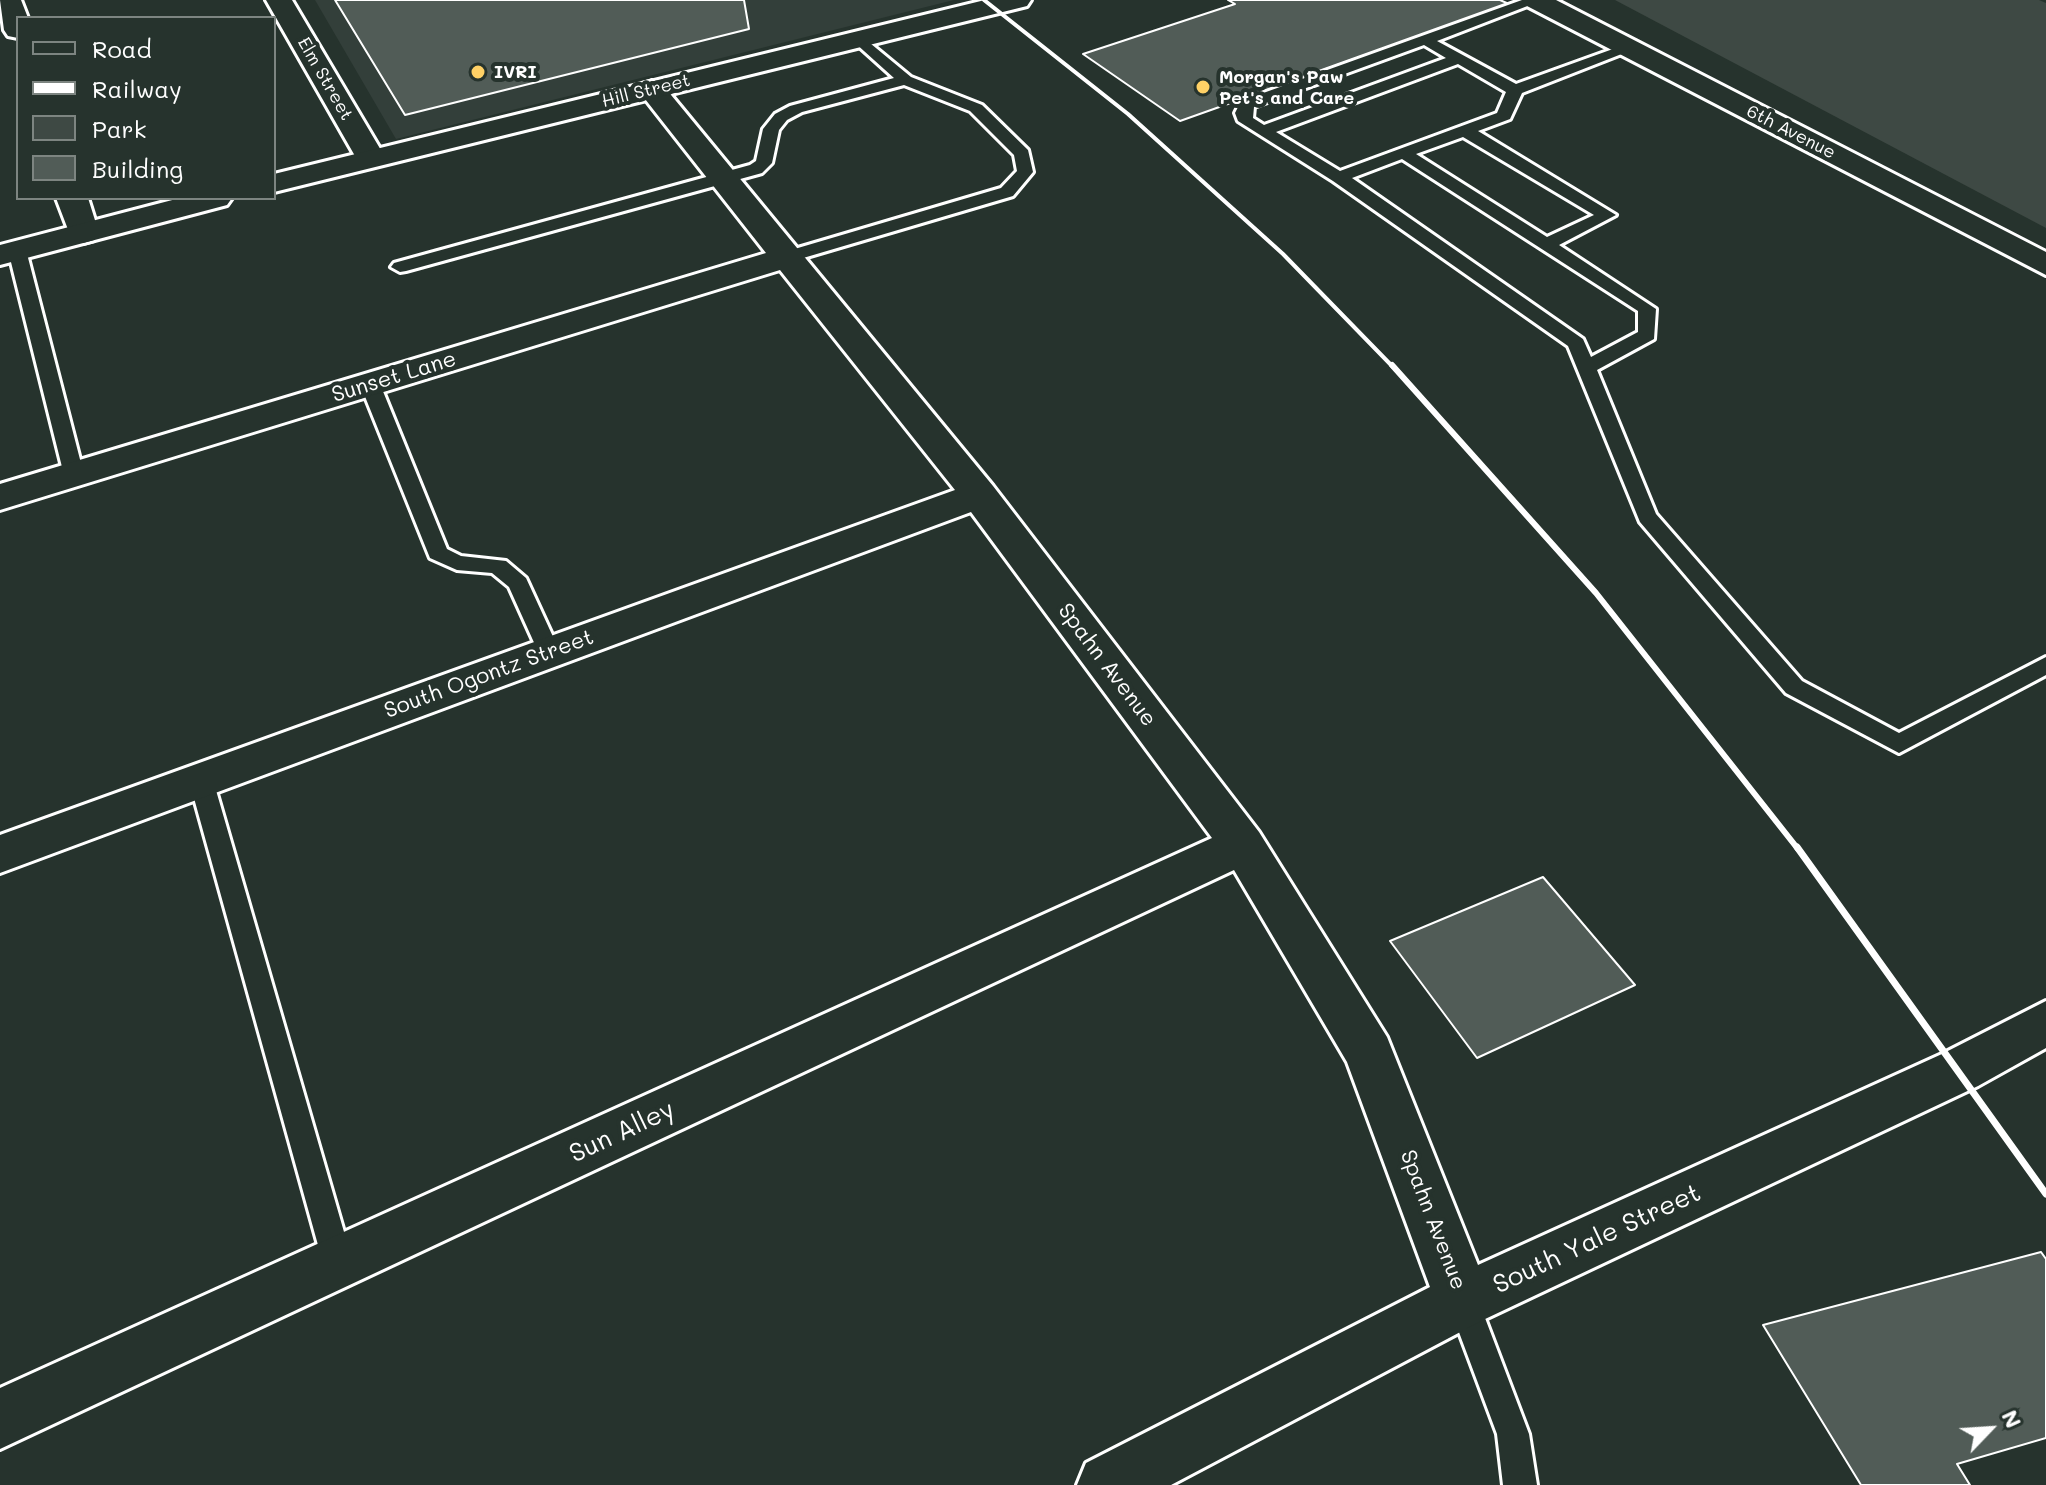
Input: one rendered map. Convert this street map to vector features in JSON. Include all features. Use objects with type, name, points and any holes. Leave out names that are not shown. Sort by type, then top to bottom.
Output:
[{"type":"street","points":[[8,0],[16,24]]},
{"type":"street","name":"Elm Street","points":[[279,0],[370,157]]},
{"type":"street","name":"Hill Street","points":[[276,182],[1018,0]]},
{"type":"street","name":"6th Avenue","points":[[1536,0],[2046,265]]},
{"type":"street","name":"Spahn Avenue","points":[[652,90],[979,495],[1243,845],[1369,1053],[1463,1300]]},
{"type":"street","points":[[73,200],[83,233]]},
{"type":"street","points":[[9,253],[208,200]]},
{"type":"street","name":"Sunset Lane","points":[[0,497],[787,257]]},
{"type":"street","name":"South Ogontz Street","points":[[0,854],[979,495]]},
{"type":"street","name":"Sun Alley","points":[[0,1419],[1243,845]]},
{"type":"street","name":"South Yale Street","points":[[1108,1485],[1463,1300],[1931,1084],[2046,1023]]},
{"type":"lane","points":[[1536,0],[1247,104],[1243,113],[1246,121],[1339,177],[1576,343],[1647,517],[1794,687],[1899,744],[2046,665]]},
{"type":"lane","points":[[787,257],[1007,192],[1025,172],[1022,154],[976,108],[905,80],[859,39]]},
{"type":"lane","points":[[1425,40],[1515,90]]},
{"type":"lane","points":[[1339,177],[1504,116],[1515,90],[1629,48]]},
{"type":"lane","points":[[1263,131],[1458,59]]},
{"type":"lane","points":[[400,267],[756,169],[764,163],[768,138],[781,117],[796,109],[905,80]]},
{"type":"lane","points":[[1464,130],[1607,215],[1546,244]]},
{"type":"lane","points":[[1403,153],[1647,309],[1647,335],[1586,368]]},
{"type":"lane","points":[[9,253],[74,475]]},
{"type":"lane","points":[[370,384],[438,553],[457,563],[498,566],[518,583],[549,652]]},
{"type":"lane","points":[[201,780],[338,1263]]},
{"type":"lane","points":[[1463,1300],[1513,1434],[1520,1485]]},
{"type":"shaded area","name":"IVRI","points":[[315,0],[954,0],[396,139]]},
{"type":"green space","points":[[1615,0],[2039,0],[2046,3],[2046,228]]},
{"type":"building","name":"IVRI","points":[[335,0],[744,0],[749,29],[405,115]]},
{"type":"building","name":"Morgan's Paw Pet's and Care","points":[[1228,0],[1500,0],[1509,4],[1180,121],[1083,54],[1235,4]]},
{"type":"building","points":[[1543,877],[1635,985],[1477,1058],[1390,941]]},
{"type":"building","points":[[2041,1252],[2046,1259],[2046,1438],[1957,1464],[1970,1485],[1861,1485],[1763,1325]]},
{"type":"railway","points":[[984,0],[1128,114],[1283,254],[1393,367]]},
{"type":"railway","points":[[1392,365],[1596,593],[1798,849]]},
{"type":"railway","points":[[1797,847],[2046,1194]]},
{"type":"place","name":"IVRI","points":[[478,72]]},
{"type":"place","name":"Morgan's Paw Pet's and Care","points":[[1203,87]]}]
